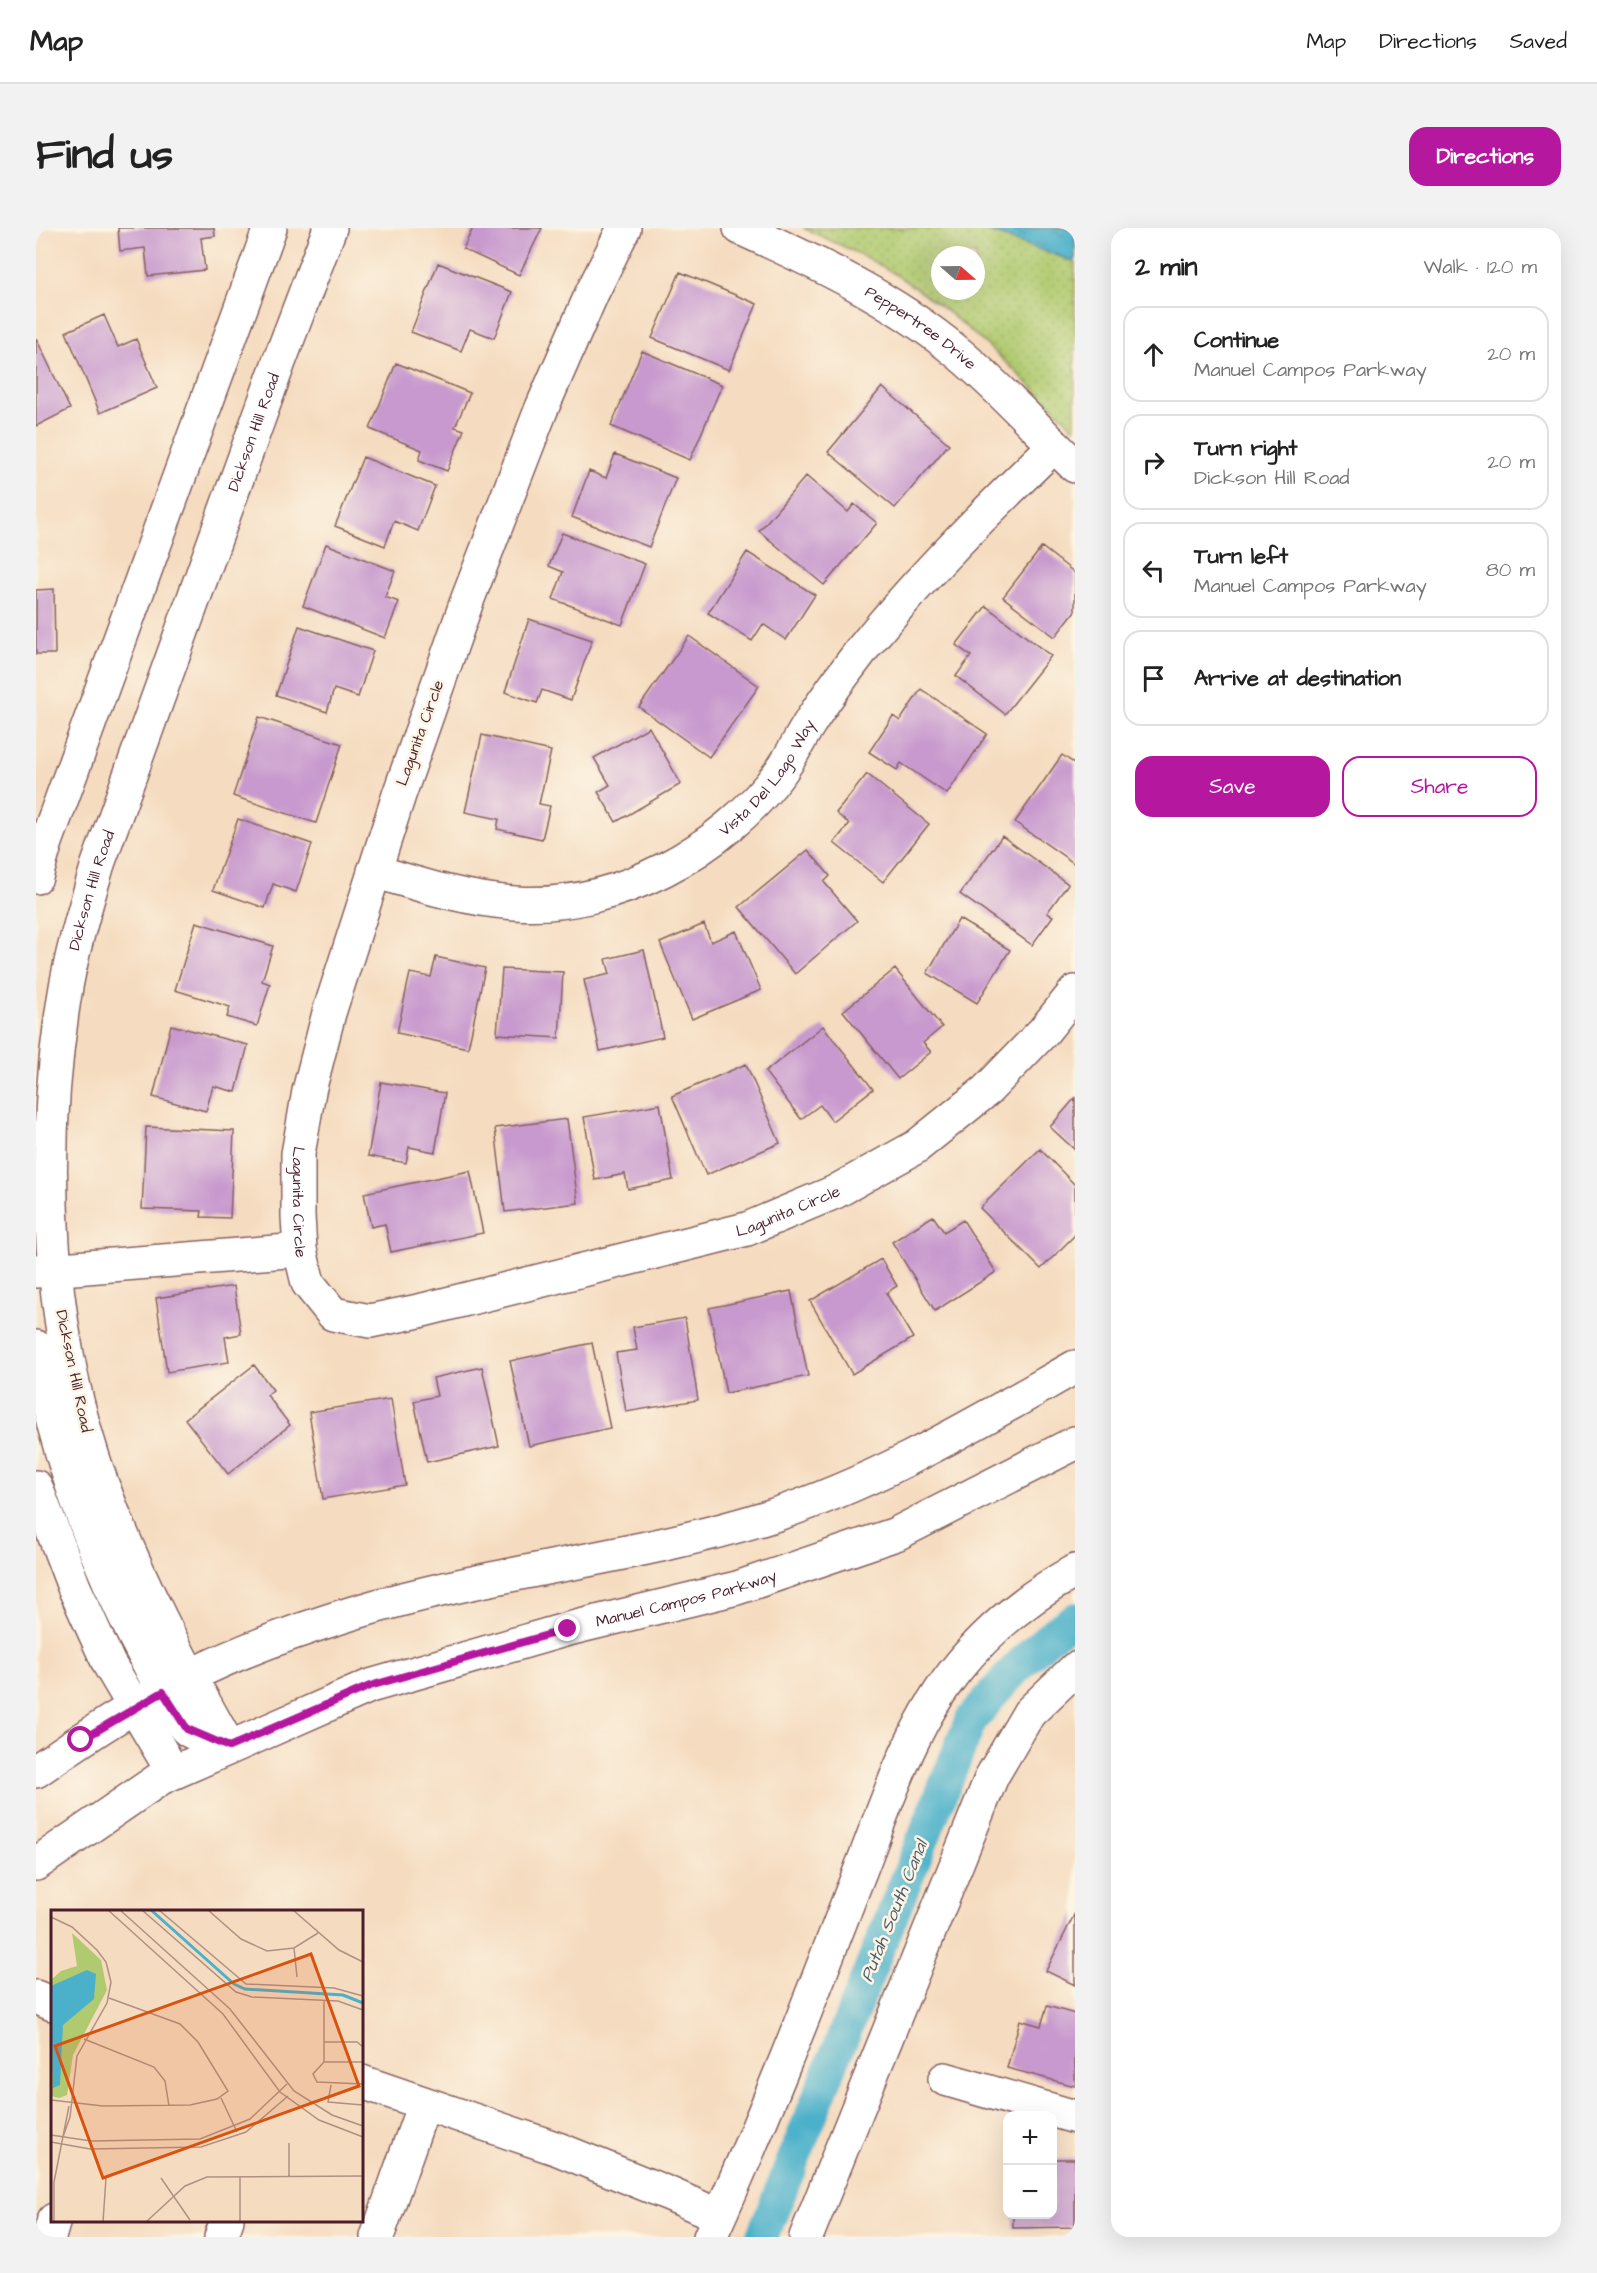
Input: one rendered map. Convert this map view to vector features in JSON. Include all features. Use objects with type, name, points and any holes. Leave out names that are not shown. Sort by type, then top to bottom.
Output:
[{"type":"street","points":[[36,877],[46,842],[270,228]]},
{"type":"street","name":"Dickson Hill Road","points":[[176,1684],[102,1482],[76,1395],[61,1318],[46,1271],[51,1205],[50,1134],[64,997],[80,925],[102,853],[279,362],[330,228]]},
{"type":"street","name":"Lagunita Circle","points":[[624,228],[591,293],[541,410],[464,612],[399,795],[329,1013],[309,1091],[298,1154],[300,1250],[308,1283],[333,1314],[370,1321],[419,1311],[747,1229],[835,1192],[916,1147],[987,1090],[1043,1032],[1075,992]]},
{"type":"street","name":"Peppertree Drive","points":[[740,228],[854,282],[906,314],[957,352],[1064,456]]},
{"type":"street","name":"Vista Del Lago Way","points":[[374,871],[471,898],[517,904],[561,902],[626,887],[685,860],[737,821],[781,771],[810,722],[878,631],[934,564],[1064,456]]},
{"type":"street","points":[[46,1271],[300,1250]]},
{"type":"street","name":"Dickson Hill Road","points":[[36,1347],[46,1400],[72,1490],[105,1573],[139,1647],[176,1684],[229,1747]]},
{"type":"street","points":[[36,1771],[81,1740],[176,1684],[266,1644],[354,1613],[474,1583],[618,1555],[720,1531],[818,1499],[879,1474],[934,1447],[1075,1367]]},
{"type":"street","name":"Manuel Campos Parkway","points":[[36,1864],[161,1778],[370,1686],[568,1629],[737,1588],[896,1534],[1040,1463],[1075,1443]]},
{"type":"street","points":[[36,1486],[74,1587],[108,1664],[173,1772]]},
{"type":"street","points":[[363,2082],[558,2149],[672,2195],[714,2227],[801,2023],[923,1717],[959,1665],[999,1624],[1047,1587],[1075,1571]]},
{"type":"street","points":[[806,2237],[992,1776],[1029,1713],[1075,1669]]},
{"type":"street","points":[[36,1997],[51,2004]]},
{"type":"street","points":[[945,2079],[1075,2118]]},
{"type":"street","points":[[377,2237],[424,2104]]},
{"type":"street","points":[[49,2237],[53,2222]]},
{"type":"street","points":[[221,2237],[226,2222]]},
{"type":"green space","points":[[803,228],[1075,228],[1075,429],[992,349],[932,300],[985,300],[985,246],[931,246],[931,299],[901,278],[853,251]]},
{"type":"water","points":[[979,228],[1075,228],[1075,262]]},
{"type":"building","points":[[118,228],[214,228],[215,236],[201,238],[205,270],[148,276],[145,248],[120,251]]},
{"type":"building","points":[[473,228],[542,228],[519,275],[463,249]]},
{"type":"building","points":[[438,263],[512,292],[494,338],[470,329],[461,351],[411,332]]},
{"type":"building","points":[[680,272],[757,304],[729,370],[652,338]]},
{"type":"building","points":[[104,315],[118,347],[136,339],[157,388],[100,413],[66,332]]},
{"type":"building","points":[[36,338],[70,409],[36,426]]},
{"type":"building","points":[[642,351],[722,385],[690,460],[611,426]]},
{"type":"building","points":[[396,363],[470,393],[455,427],[464,430],[447,471],[419,460],[422,450],[370,429]]},
{"type":"building","points":[[882,387],[949,444],[895,508],[828,452]]},
{"type":"building","points":[[615,454],[676,478],[649,547],[572,517],[589,471],[606,478]]},
{"type":"building","points":[[363,457],[435,486],[418,531],[394,521],[385,546],[335,526]]},
{"type":"building","points":[[806,476],[848,512],[854,504],[877,523],[824,585],[759,531]]},
{"type":"building","points":[[562,533],[645,564],[622,625],[553,599],[563,572],[549,566]]},
{"type":"building","points":[[326,544],[395,571],[385,597],[399,602],[385,638],[303,606]]},
{"type":"building","points":[[1042,547],[1075,573],[1075,611],[1055,637],[1003,597]]},
{"type":"building","points":[[747,552],[815,595],[786,640],[763,624],[752,641],[708,613]]},
{"type":"building","points":[[54,589],[55,654],[36,654],[36,590]]},
{"type":"building","points":[[986,606],[1051,656],[1005,714],[956,676],[971,656],[956,645]]},
{"type":"building","points":[[529,619],[592,640],[571,700],[542,690],[537,703],[505,692]]},
{"type":"building","points":[[299,626],[373,651],[358,697],[334,689],[327,712],[276,695]]},
{"type":"building","points":[[689,636],[759,686],[709,757],[639,707]]},
{"type":"building","points":[[921,689],[987,734],[947,794],[901,763],[897,770],[869,752],[893,716],[900,721]]},
{"type":"building","points":[[259,717],[342,744],[316,823],[233,796]]},
{"type":"building","points":[[649,727],[681,784],[616,822],[598,792],[610,785],[594,758]]},
{"type":"building","points":[[482,735],[551,751],[539,804],[550,806],[542,839],[497,829],[499,819],[465,812]]},
{"type":"building","points":[[1062,755],[1075,764],[1075,864],[1015,822]]},
{"type":"building","points":[[867,774],[929,824],[883,882],[834,843],[849,824],[836,813]]},
{"type":"building","points":[[238,819],[312,844],[296,892],[273,884],[265,908],[213,890]]},
{"type":"building","points":[[1002,836],[1068,884],[1047,913],[1053,916],[1032,945],[960,894]]},
{"type":"building","points":[[808,850],[830,876],[824,882],[857,921],[795,974],[739,907]]},
{"type":"building","points":[[959,919],[1010,950],[977,1003],[927,973]]},
{"type":"building","points":[[196,922],[273,946],[262,981],[270,984],[257,1026],[227,1017],[230,1007],[175,990]]},
{"type":"building","points":[[704,924],[711,942],[736,931],[761,990],[692,1019],[660,943]]},
{"type":"building","points":[[644,950],[663,1037],[600,1051],[584,980],[610,974],[606,959]]},
{"type":"building","points":[[436,957],[485,968],[468,1048],[397,1033],[410,973],[431,977]]},
{"type":"building","points":[[502,969],[563,972],[559,1038],[497,1034]]},
{"type":"building","points":[[895,969],[942,1027],[923,1043],[931,1052],[898,1079],[843,1011]]},
{"type":"building","points":[[171,1025],[248,1045],[236,1092],[213,1086],[206,1111],[153,1097]]},
{"type":"building","points":[[823,1026],[873,1089],[832,1121],[820,1105],[801,1119],[765,1072]]},
{"type":"building","points":[[746,1064],[780,1143],[706,1175],[672,1096]]},
{"type":"building","points":[[381,1082],[445,1093],[435,1152],[409,1147],[406,1163],[368,1156]]},
{"type":"building","points":[[1075,1098],[1075,1150],[1050,1127]]},
{"type":"building","points":[[660,1104],[673,1180],[628,1189],[625,1174],[595,1180],[584,1117]]},
{"type":"building","points":[[567,1119],[578,1203],[505,1212],[495,1128]]},
{"type":"building","points":[[146,1127],[234,1131],[230,1218],[201,1217],[202,1211],[142,1209]]},
{"type":"building","points":[[1040,1149],[1075,1185],[1075,1235],[1041,1269],[980,1208]]},
{"type":"building","points":[[470,1171],[483,1233],[391,1252],[385,1224],[371,1227],[364,1193]]},
{"type":"building","points":[[933,1216],[944,1232],[963,1220],[996,1272],[935,1311],[892,1242]]},
{"type":"building","points":[[881,1259],[897,1286],[886,1293],[913,1338],[852,1374],[810,1301]]},
{"type":"building","points":[[234,1286],[241,1334],[225,1337],[229,1362],[167,1372],[156,1298]]},
{"type":"building","points":[[791,1291],[808,1376],[726,1393],[709,1308]]},
{"type":"building","points":[[685,1318],[698,1400],[626,1412],[616,1353],[637,1350],[633,1327]]},
{"type":"building","points":[[592,1343],[610,1428],[529,1446],[510,1361]]},
{"type":"building","points":[[254,1365],[273,1390],[267,1395],[290,1425],[228,1474],[185,1419]]},
{"type":"building","points":[[482,1367],[499,1446],[427,1462],[414,1401],[437,1396],[433,1378]]},
{"type":"building","points":[[391,1399],[405,1485],[323,1499],[309,1412]]},
{"type":"building","points":[[1075,1913],[1075,1985],[1046,1971]]},
{"type":"building","points":[[1047,2006],[1075,2014],[1075,2086],[1007,2068],[1020,2020],[1041,2026]]},
{"type":"building","points":[[1057,2159],[1075,2159],[1075,2227],[1013,2228],[1013,2219],[1057,2219]]},
{"type":"waterway","name":"Putah South Canal","points":[[762,2237],[971,1720],[1034,1651],[1075,1619]]},
{"type":"route","points":[[81,1740],[163,1692],[187,1729],[229,1747],[370,1686],[568,1629]]}]
